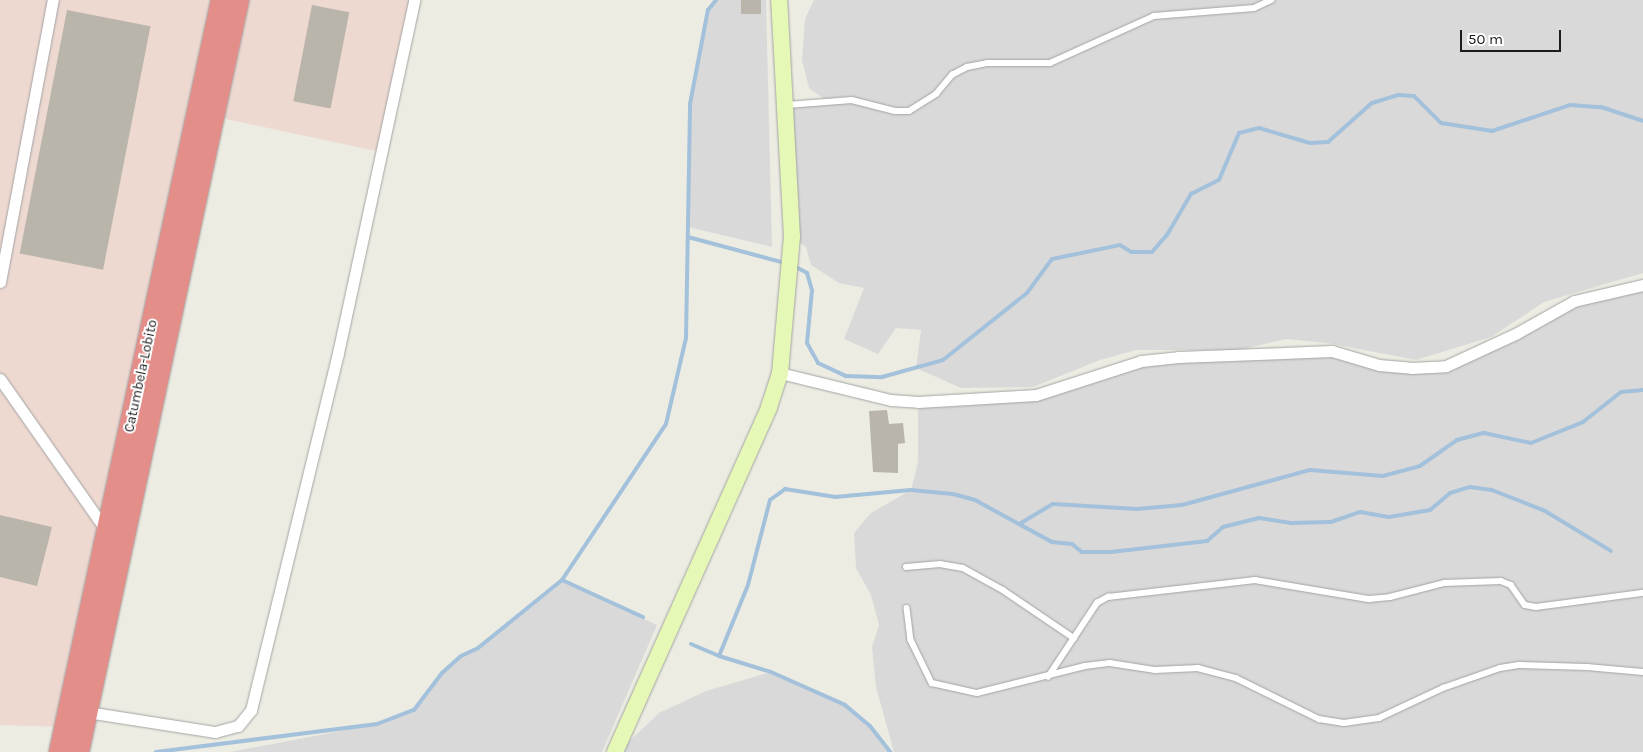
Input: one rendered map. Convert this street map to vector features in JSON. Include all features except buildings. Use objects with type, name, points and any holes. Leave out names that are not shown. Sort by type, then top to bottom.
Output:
[{"type":"highway","name":"Catumbela-Lobito","points":[[59,752],[108,534],[221,0]]},
{"type":"highway","name":"Catumbela-Lobito","points":[[79,752],[239,0]]},
{"type":"street","points":[[0,282],[54,0]]},
{"type":"street","points":[[88,712],[215,732],[238,726],[251,710],[338,353],[414,0]]},
{"type":"street","points":[[615,752],[769,407],[780,373],[792,237],[782,105],[779,0]]},
{"type":"street","points":[[780,373],[891,400],[918,402],[1036,395],[1140,361],[1178,357],[1332,351],[1379,365],[1411,368],[1446,366],[1574,301],[1643,284]]},
{"type":"street","points":[[0,379],[108,534]]},
{"type":"lane","points":[[782,105],[825,100],[852,100],[895,111],[909,111],[936,94],[952,75],[966,67],[987,63],[1050,63],[1154,16],[1254,8],[1271,0]]},
{"type":"lane","points":[[906,567],[940,564],[963,568],[1003,590],[1074,638]]},
{"type":"lane","points":[[1048,677],[1097,603],[1108,597],[1255,580],[1370,598],[1390,597],[1444,583],[1501,581],[1511,585],[1525,606],[1536,607],[1643,593]]},
{"type":"lane","points":[[907,608],[910,640],[932,683],[977,693],[1048,677],[1085,666],[1110,663],[1155,670],[1198,668],[1236,678],[1318,719],[1344,723],[1379,718],[1443,688],[1500,668],[1562,666],[1643,672]]},
{"type":"shaded area","points":[[0,0],[414,0],[381,152],[197,113],[65,727],[0,725]]},
{"type":"shaded area","points":[[716,0],[766,0],[772,247],[688,227],[690,104],[708,10]]},
{"type":"shaded area","points":[[814,0],[1643,0],[1643,273],[1544,302],[1491,337],[1416,360],[1327,343],[1286,339],[1239,350],[1136,350],[1100,360],[1033,387],[961,388],[916,368],[921,330],[896,328],[878,354],[844,339],[864,288],[839,283],[811,265],[806,247],[792,237],[788,105],[824,99],[809,88],[802,60],[805,19]]},
{"type":"shaded area","points":[[1643,285],[1643,752],[894,752],[876,687],[872,647],[879,625],[871,595],[856,568],[854,533],[871,513],[911,490],[918,462],[918,402],[1036,395],[1141,361],[1299,350],[1379,365],[1446,366],[1546,314]]},
{"type":"shaded area","points":[[562,580],[657,625],[602,752],[230,752],[377,724],[414,710],[442,673],[461,656],[478,648]]},
{"type":"shaded area","points":[[771,672],[845,705],[870,726],[890,752],[618,752],[659,713],[706,691]]},
{"type":"waterway","points":[[156,752],[377,724],[414,710],[442,673],[461,656],[478,648],[562,580],[666,424],[686,338],[690,104],[708,10],[716,0]]},
{"type":"waterway","points":[[794,266],[807,273],[812,290],[807,343],[818,363],[846,376],[882,377],[943,360],[1027,293],[1052,259],[1120,245],[1131,252],[1152,252],[1167,235],[1191,194],[1219,180],[1239,133],[1259,128],[1310,143],[1328,142],[1372,103],[1398,95],[1414,96],[1441,123],[1492,131],[1570,105],[1601,107],[1643,121]]},
{"type":"waterway","points":[[688,237],[785,263]]},
{"type":"waterway","points":[[1021,523],[1053,504],[1137,509],[1182,505],[1310,470],[1383,476],[1420,466],[1457,440],[1484,433],[1531,443],[1583,422],[1621,392],[1643,390]]},
{"type":"waterway","points":[[719,656],[748,585],[770,500],[785,489],[835,497],[911,490],[953,494],[975,500],[1052,542],[1072,544],[1082,552],[1111,552],[1207,541],[1223,527],[1259,518],[1290,523],[1331,522],[1360,512],[1389,517],[1430,510],[1450,493],[1470,487],[1492,490],[1545,511],[1611,551]]},
{"type":"waterway","points":[[562,580],[643,617]]},
{"type":"waterway","points":[[691,644],[719,656],[771,672],[845,705],[870,726],[890,752]]}]
